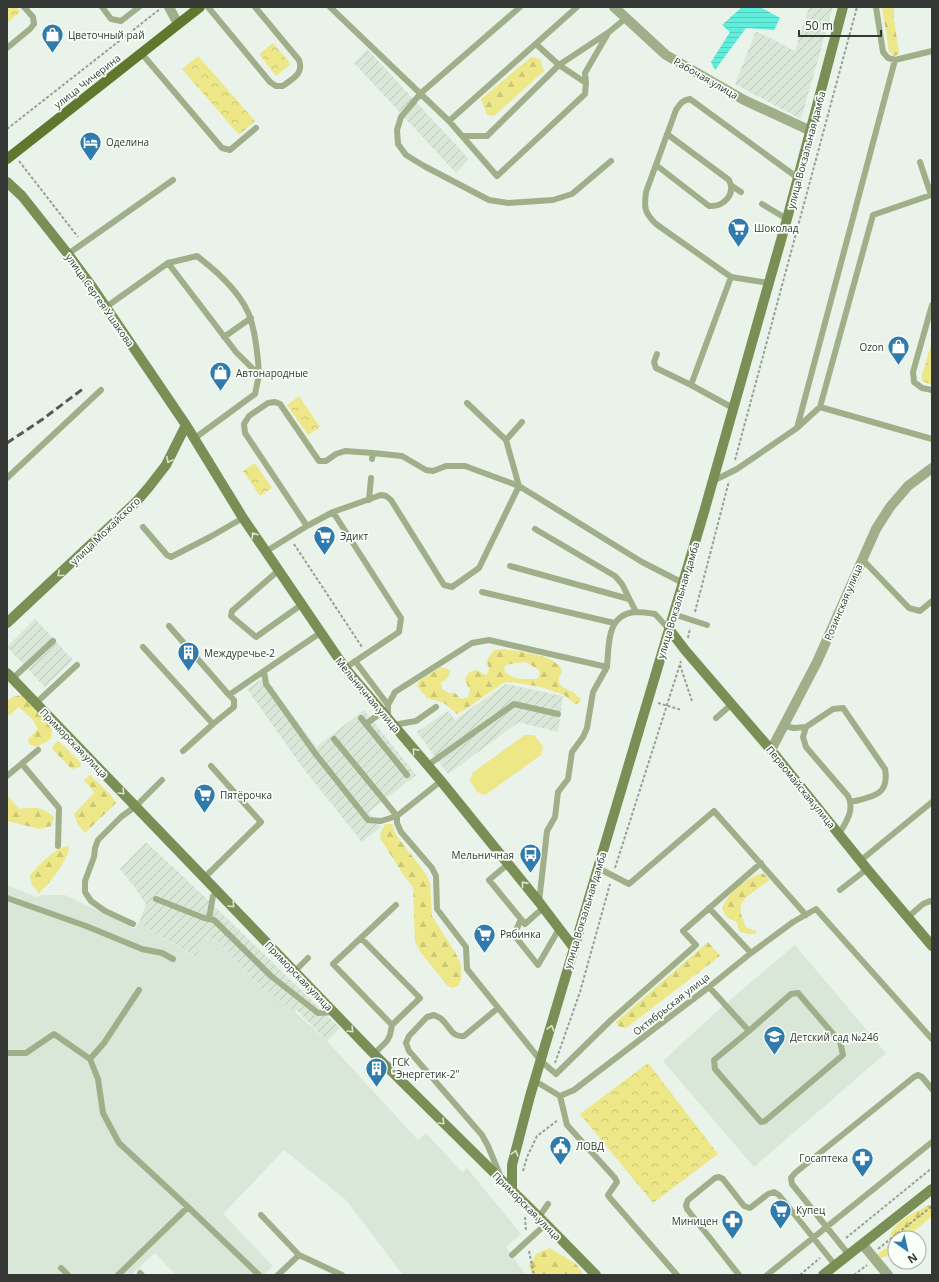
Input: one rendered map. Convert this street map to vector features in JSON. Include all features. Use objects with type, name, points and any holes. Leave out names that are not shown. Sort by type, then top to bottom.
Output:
[{"type":"main road","name":"улица Чичерина","points":[[10,156],[200,7]]},
{"type":"main road","name":"улица Вокзальная дамба","points":[[512,1191],[512,1165],[535,1081],[734,408],[811,131],[843,7]]},
{"type":"main road","name":"улица Сергея Ушакова","points":[[7,182],[22,196],[68,254],[106,306],[186,425]]},
{"type":"main road","name":"Мельничная улица","points":[[186,425],[265,552],[279,570],[301,605],[345,668],[388,715],[574,948]]},
{"type":"main road","name":"улица Можайского","points":[[7,623],[149,488],[166,464],[186,425]]},
{"type":"main road","name":"Первомайская улица","points":[[669,629],[685,650],[771,750],[863,865],[932,946]]},
{"type":"main road","name":"Приморская улица","points":[[9,679],[36,703],[374,1054],[596,1275]]},
{"type":"main road","points":[[823,1275],[932,1189]]},
{"type":"street","points":[[169,7],[178,24]]},
{"type":"street","name":"Рабочая улица","points":[[614,7],[666,55],[744,100],[811,131]]},
{"type":"street","name":"Розинская улица","points":[[771,750],[817,662],[876,528],[890,507],[908,486],[932,468]]},
{"type":"street","points":[[862,1245],[888,1275]]},
{"type":"lane","points":[[7,48],[34,24],[34,17],[24,7]]},
{"type":"lane","points":[[102,7],[111,19],[121,21],[139,7]]},
{"type":"lane","points":[[208,7],[270,82],[276,86],[283,86],[300,72],[301,67],[299,60],[255,7]]},
{"type":"lane","points":[[330,7],[449,121],[497,176],[585,94],[585,73],[609,32]]},
{"type":"lane","points":[[520,7],[421,94],[401,117],[397,130],[398,144],[406,155],[424,166],[489,200],[508,203],[553,200],[572,194],[611,161]]},
{"type":"lane","points":[[449,121],[577,7]]},
{"type":"lane","points":[[876,7],[883,52],[888,58],[895,60],[932,51]]},
{"type":"lane","points":[[462,136],[487,136],[559,65],[609,32],[626,18]]},
{"type":"lane","points":[[536,44],[559,65],[586,83]]},
{"type":"lane","points":[[142,54],[222,148],[230,150],[256,128]]},
{"type":"lane","points":[[796,428],[895,60]]},
{"type":"lane","points":[[769,282],[731,276],[656,224],[648,215],[644,206],[646,192],[676,110],[685,100],[690,100],[798,178]]},
{"type":"lane","points":[[667,134],[729,180],[732,186],[741,192]]},
{"type":"lane","points":[[713,481],[737,469],[796,428],[820,407],[873,215],[931,195],[920,162]]},
{"type":"lane","points":[[656,165],[709,206],[720,205],[726,200],[731,192],[732,186]]},
{"type":"lane","points":[[68,254],[173,180]]},
{"type":"lane","points":[[762,204],[787,219]]},
{"type":"lane","points":[[106,306],[168,263],[197,256],[214,269],[238,295],[250,318],[257,350],[259,375],[254,394],[195,438]]},
{"type":"lane","points":[[168,263],[236,352],[259,375]]},
{"type":"lane","points":[[691,385],[731,276]]},
{"type":"lane","points":[[932,305],[913,372],[914,382],[922,388],[932,390]]},
{"type":"lane","points":[[224,337],[250,318]]},
{"type":"lane","points":[[657,354],[654,362],[656,368],[734,408]]},
{"type":"lane","points":[[7,478],[101,390]]},
{"type":"lane","points":[[307,526],[245,433],[244,424],[249,416],[268,403],[275,402],[280,404],[319,461],[326,461],[345,450],[372,456],[402,456],[426,470],[433,471],[446,466],[465,466],[519,486],[642,562],[683,583]]},
{"type":"lane","points":[[265,552],[289,536],[333,512],[381,495],[386,496],[391,500],[444,585],[452,587],[479,568],[519,486],[506,440],[467,403]]},
{"type":"lane","points":[[820,407],[932,439]]},
{"type":"lane","points":[[506,440],[522,422]]},
{"type":"lane","points":[[369,500],[371,478]]},
{"type":"lane","points":[[333,512],[401,618],[399,632],[345,668]]},
{"type":"lane","points":[[143,527],[171,557],[243,518]]},
{"type":"lane","points":[[535,529],[615,576],[622,584],[636,612]]},
{"type":"lane","points":[[862,559],[909,608],[920,611],[932,600]]},
{"type":"lane","points":[[510,566],[630,599]]},
{"type":"lane","points":[[279,570],[232,611],[232,616],[256,637],[301,605]]},
{"type":"lane","points":[[482,592],[614,623]]},
{"type":"lane","points":[[508,864],[489,880],[525,924],[541,905],[547,831],[555,817],[558,792],[568,779],[572,752],[583,737],[587,728],[593,692],[607,667],[610,634],[614,623],[624,615],[636,612],[656,614],[669,629]]},
{"type":"lane","points":[[673,614],[707,625]]},
{"type":"lane","points":[[169,626],[234,700],[234,707],[183,751]]},
{"type":"lane","points":[[229,695],[320,633]]},
{"type":"lane","points":[[388,715],[394,692],[472,643],[489,640],[607,667]]},
{"type":"lane","points":[[9,679],[52,641]]},
{"type":"lane","points":[[142,647],[213,724]]},
{"type":"lane","points":[[355,661],[388,715]]},
{"type":"lane","points":[[36,703],[77,665]]},
{"type":"lane","points":[[264,671],[266,684],[315,753],[368,820],[381,822],[397,816],[441,782]]},
{"type":"lane","points":[[428,765],[514,704],[558,714]]},
{"type":"lane","points":[[716,718],[732,704]]},
{"type":"lane","points":[[366,724],[388,715],[416,721],[436,707]]},
{"type":"lane","points":[[784,726],[806,728],[833,709],[844,708],[885,769],[887,776],[883,790],[878,795],[851,802]]},
{"type":"lane","points":[[361,718],[407,775]]},
{"type":"lane","points":[[806,728],[803,737],[806,747],[848,796],[851,802],[850,812],[839,834]]},
{"type":"lane","points":[[334,739],[397,816],[397,823],[401,832],[432,868],[436,876],[437,910],[466,947],[467,969],[541,1061],[556,1074],[611,1020],[696,945],[683,931],[761,863]]},
{"type":"lane","points":[[7,776],[38,750]]},
{"type":"lane","points":[[22,764],[59,808],[58,846]]},
{"type":"lane","points":[[204,877],[261,822],[211,766]]},
{"type":"lane","points":[[133,924],[105,911],[92,901],[85,892],[85,881],[94,857],[98,840],[162,780]]},
{"type":"lane","points":[[840,890],[863,865],[932,802]]},
{"type":"lane","points":[[598,868],[629,884],[714,811],[806,915]]},
{"type":"lane","points":[[209,919],[213,896],[218,891]]},
{"type":"lane","points":[[7,898],[86,926],[142,949],[162,953],[173,958]]},
{"type":"lane","points":[[156,899],[214,920],[271,976],[318,1013],[334,1012]]},
{"type":"lane","points":[[908,917],[923,904],[930,901],[932,902]]},
{"type":"lane","points":[[392,1026],[333,964],[396,905]]},
{"type":"lane","points":[[710,908],[751,953]]},
{"type":"lane","name":"Октябрьская улица","points":[[560,1096],[574,1090],[751,953],[793,922],[816,908],[932,1040]]},
{"type":"lane","points":[[521,919],[514,935],[538,965],[559,929]]},
{"type":"lane","points":[[361,938],[420,998],[392,1026],[387,1041],[374,1054]]},
{"type":"lane","points":[[294,971],[308,958]]},
{"type":"lane","points":[[709,987],[749,1030]]},
{"type":"lane","points":[[90,1059],[104,1043],[139,990]]},
{"type":"lane","points":[[798,993],[840,1042],[843,1055],[765,1121],[761,1122],[715,1069],[714,1060],[749,1030],[792,994],[798,993]]},
{"type":"lane","points":[[498,1008],[464,1036],[459,1037],[453,1034],[441,1018],[434,1015],[427,1017],[409,1036],[406,1043],[409,1051],[482,1135],[503,1182]]},
{"type":"lane","points":[[7,1053],[26,1053],[54,1034],[90,1059],[98,1079],[103,1113],[119,1143],[259,1275]]},
{"type":"lane","points":[[849,1255],[792,1184],[791,1178],[795,1173],[914,1077],[918,1075],[922,1077],[931,1087]]},
{"type":"lane","points":[[535,1081],[560,1096],[567,1125],[617,1182],[608,1195],[677,1275]]},
{"type":"lane","points":[[767,1275],[932,1142]]},
{"type":"lane","points":[[739,1275],[687,1209],[686,1205],[688,1200],[715,1178],[720,1177],[723,1179],[744,1206],[750,1208],[768,1194],[774,1192],[779,1195],[835,1266]]},
{"type":"lane","points":[[512,1254],[543,1221],[548,1204]]},
{"type":"lane","points":[[118,1275],[188,1207]]},
{"type":"lane","points":[[261,1215],[299,1255],[342,1275]]},
{"type":"lane","points":[[278,1275],[299,1255]]},
{"type":"lane","points":[[60,1268],[68,1275]]},
{"type":"path","points":[[7,129],[163,7]]},
{"type":"path","points":[[552,1070],[580,992],[613,876],[685,650],[857,7]]},
{"type":"path","points":[[10,156],[83,244]]},
{"type":"path","points":[[289,536],[366,654]]},
{"type":"path","points":[[680,665],[692,701]]},
{"type":"path","points":[[648,700],[682,710]]},
{"type":"path","points":[[839,1243],[932,1168]]},
{"type":"path","points":[[854,1275],[932,1206]]},
{"type":"path","points":[[800,1275],[826,1254]]},
{"type":"shaded area","points":[[809,7],[833,7],[801,119],[735,84],[756,31],[795,51]]},
{"type":"shaded area","points":[[367,49],[469,159],[456,173],[354,63]]},
{"type":"shaded area","points":[[35,619],[73,660],[45,687],[7,647]]},
{"type":"shaded area","points":[[265,677],[316,747],[364,710],[416,775],[369,812],[381,827],[362,842],[303,768],[247,689]]},
{"type":"shaded area","points":[[506,684],[563,696],[558,732],[519,722],[448,774],[417,732],[448,711],[455,720]]},
{"type":"shaded area","points":[[146,842],[340,1028],[327,1041],[297,1010],[295,1012],[261,987],[218,942],[206,937],[196,957],[139,923],[146,905],[136,889],[120,869]]},
{"type":"shaded area","points":[[7,885],[36,897],[43,895],[65,895],[135,929],[139,923],[195,957],[206,937],[218,942],[261,987],[295,1012],[327,1041],[418,1140],[426,1133],[461,1171],[463,1172],[467,1168],[521,1234],[506,1247],[526,1275],[403,1275],[346,1200],[284,1150],[223,1214],[273,1266],[264,1275],[176,1275],[155,1253],[131,1275],[7,1275]]},
{"type":"shaded area","name":"Детский сад №246","points":[[795,945],[886,1053],[754,1167],[663,1061],[725,1004]]},
{"type":"green space","points":[[7,7],[16,7],[20,12],[7,23]]},
{"type":"green space","points":[[882,7],[894,7],[894,20],[899,53],[894,56],[889,51]]},
{"type":"green space","points":[[273,43],[291,64],[276,76],[259,54]]},
{"type":"green space","points":[[198,56],[255,121],[239,135],[182,69]]},
{"type":"green space","points":[[531,57],[540,59],[544,71],[494,116],[487,115],[481,99]]},
{"type":"green space","points":[[932,341],[932,384],[926,383],[922,380],[922,375]]},
{"type":"green space","points":[[299,396],[320,427],[308,435],[287,405]]},
{"type":"green space","points":[[255,463],[272,488],[260,496],[243,471]]},
{"type":"green space","points":[[504,649],[536,654],[551,660],[562,669],[559,679],[560,685],[578,696],[581,700],[579,703],[575,704],[564,695],[541,687],[512,682],[503,683],[457,714],[444,703],[427,698],[417,686],[419,681],[441,667],[450,670],[448,678],[441,682],[442,689],[449,693],[455,693],[461,699],[468,697],[470,690],[465,680],[468,674],[477,670],[487,675],[489,668],[486,661],[494,650]],"holes":[[[526,662],[539,670],[540,674],[537,679],[524,679],[509,675],[505,672],[504,667],[509,664]]]},
{"type":"green space","points":[[22,695],[53,725],[51,739],[37,747],[29,744],[28,739],[38,729],[33,720],[19,707],[7,716],[7,701],[13,697]]},
{"type":"green space","points":[[525,735],[534,735],[543,746],[541,755],[485,795],[477,792],[470,781],[472,773]]},
{"type":"green space","points":[[59,741],[81,763],[80,767],[72,769],[52,749],[55,743]]},
{"type":"green space","points":[[90,775],[111,795],[116,803],[85,833],[78,825],[74,814],[94,793],[84,780]]},
{"type":"green space","points":[[7,795],[19,809],[38,808],[49,813],[54,817],[51,826],[40,829],[7,821]]},
{"type":"green space","points":[[385,824],[392,824],[396,835],[426,874],[430,883],[432,916],[455,952],[461,965],[461,979],[459,985],[453,988],[448,986],[421,953],[415,942],[413,887],[404,876],[380,838]]},
{"type":"green space","points":[[68,846],[69,850],[67,856],[53,878],[39,893],[32,885],[30,875],[53,853],[63,847]]},
{"type":"green space","points":[[763,873],[770,880],[749,895],[741,905],[741,913],[746,927],[756,931],[756,934],[747,934],[739,931],[737,923],[727,917],[722,908],[733,891],[751,878]]},
{"type":"green space","points":[[708,942],[720,956],[626,1028],[618,1026],[616,1022]]},
{"type":"green space","points":[[648,1063],[718,1154],[653,1203],[580,1114]]},
{"type":"green space","points":[[929,1205],[932,1206],[932,1216],[915,1230],[893,1230],[908,1216]]},
{"type":"green space","points":[[887,1247],[887,1256],[879,1259],[877,1256]]},
{"type":"green space","points":[[550,1248],[576,1264],[584,1275],[532,1275],[529,1265],[537,1253]]},
{"type":"water","points":[[742,7],[760,7],[780,18],[774,30],[746,28],[715,70],[711,62],[730,32],[722,25]]},
{"type":"railway","points":[[7,443],[43,419],[84,388]]},
{"type":"place","name":"Цветочный рай","points":[[52,54]]},
{"type":"place","name":"Оделина","points":[[91,162]]},
{"type":"place","name":"Шоколад","points":[[739,248]]},
{"type":"place","name":"Ozon","points":[[899,366]]},
{"type":"place","name":"Автонародные","points":[[220,392]]},
{"type":"place","name":"Эдикт","points":[[324,556]]},
{"type":"place","name":"Междуречье-2","points":[[188,672]]},
{"type":"place","name":"Пятёрочка","points":[[204,814]]},
{"type":"place","name":"Мельничная","points":[[530,874]]},
{"type":"place","name":"Рябинка","points":[[485,954]]},
{"type":"place","name":"Детский сад №246","points":[[774,1056]]},
{"type":"place","name":"ГСК \"Энергетик-2\"","points":[[377,1088]]},
{"type":"place","name":"ЛОВД","points":[[560,1166]]},
{"type":"place","name":"Госаптека","points":[[863,1178]]},
{"type":"place","name":"Купец","points":[[780,1230]]},
{"type":"place","name":"Миницен","points":[[733,1240]]}]
